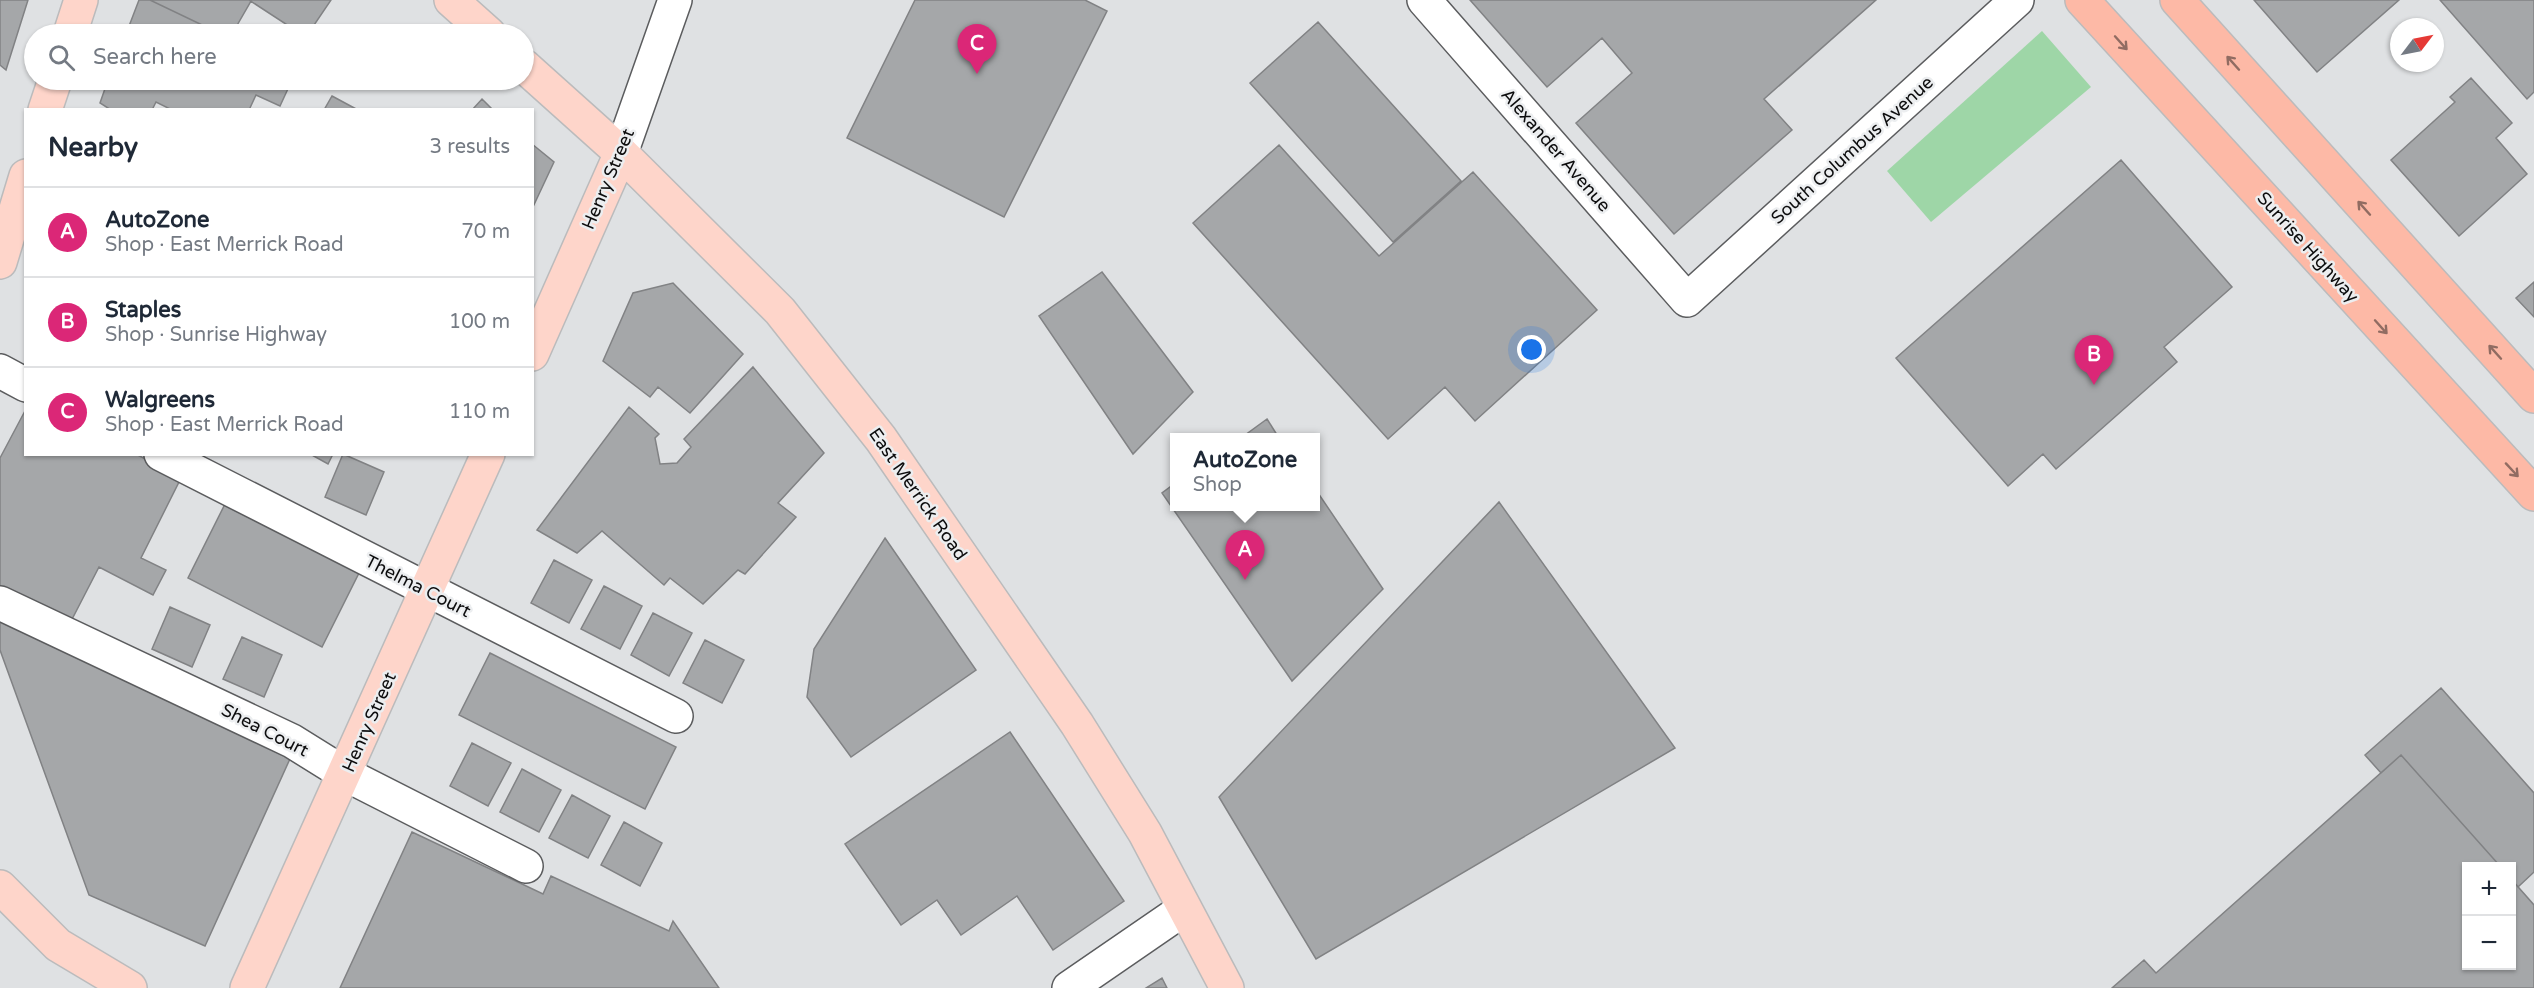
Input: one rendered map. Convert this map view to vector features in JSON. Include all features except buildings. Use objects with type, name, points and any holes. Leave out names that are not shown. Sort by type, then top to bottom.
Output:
[{"type":"highway","name":"Sunrise Highway","points":[[2082,0],[2534,494]]},
{"type":"highway","points":[[2177,0],[2534,396]]},
{"type":"main road","points":[[73,24],[81,0]]},
{"type":"main road","points":[[451,0],[478,24]]},
{"type":"main road","name":"East Merrick Road","points":[[534,75],[621,153],[780,311],[881,439],[1077,724],[1145,833],[1227,988]]},
{"type":"main road","points":[[46,108],[52,90]]},
{"type":"main road","name":"Henry Street","points":[[534,349],[621,153]]},
{"type":"main road","points":[[0,262],[24,187]]},
{"type":"main road","name":"Henry Street","points":[[248,988],[428,592],[487,456]]},
{"type":"main road","points":[[0,887],[58,945],[130,988]]},
{"type":"street","name":"Henry Street","points":[[621,153],[675,0]]},
{"type":"street","name":"Alexander Avenue","points":[[1424,0],[1687,300]]},
{"type":"street","name":"South Columbus Avenue","points":[[1687,300],[2017,0]]},
{"type":"street","points":[[0,371],[24,384]]},
{"type":"street","name":"Thelma Court","points":[[165,456],[428,592],[676,716]]},
{"type":"street","name":"Shea Court","points":[[0,603],[292,741],[345,774],[526,866]]},
{"type":"street","points":[[1069,988],[1184,909]]},
{"type":"green space","points":[[2042,31],[2091,87],[1931,222],[1887,171]]},
{"type":"place","name":"Walgreens","points":[[977,74]]},
{"type":"place","name":"Staples","points":[[2094,385]]},
{"type":"place","name":"AutoZone","points":[[1245,580]]}]
